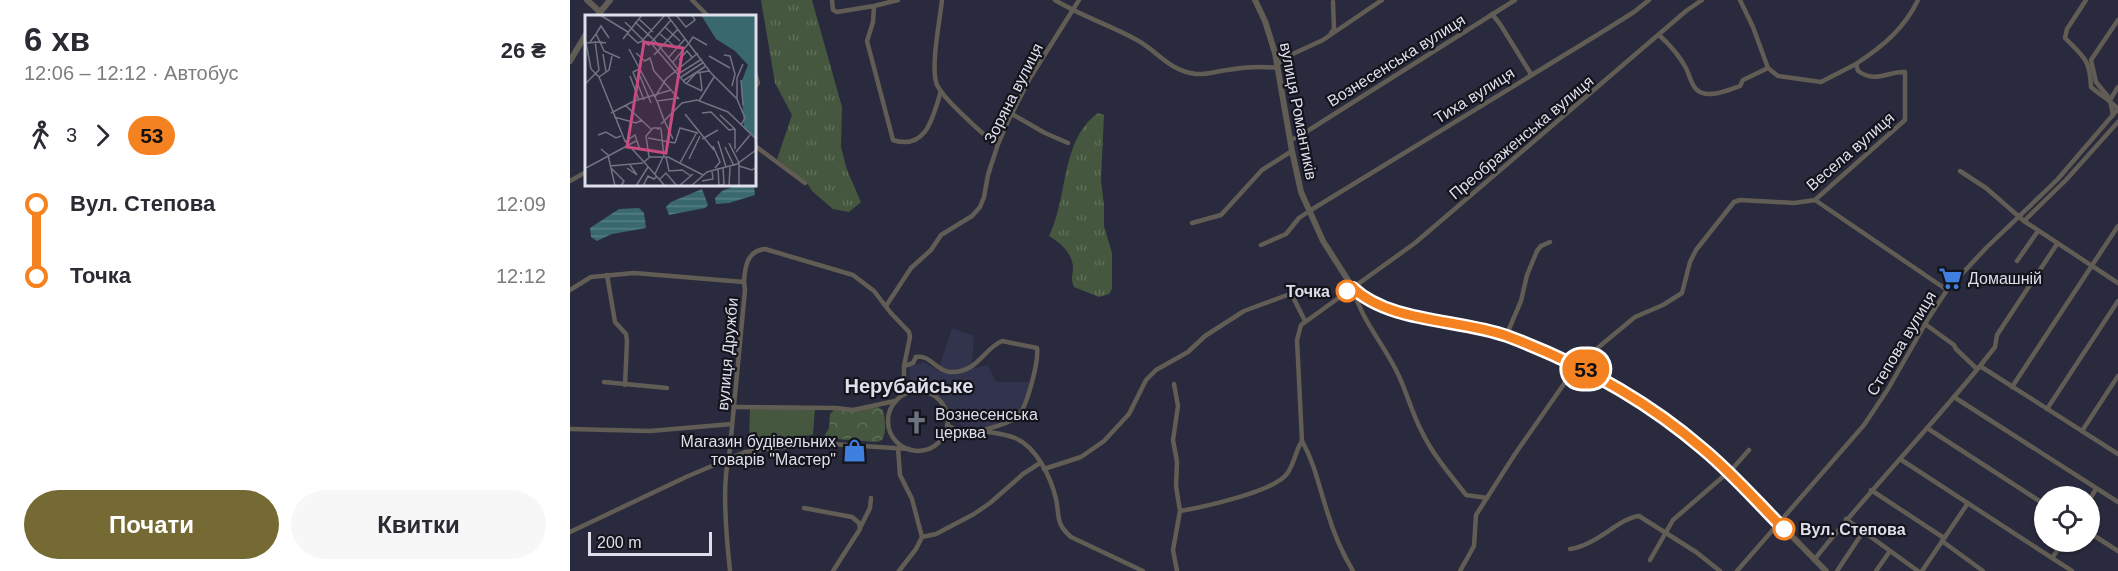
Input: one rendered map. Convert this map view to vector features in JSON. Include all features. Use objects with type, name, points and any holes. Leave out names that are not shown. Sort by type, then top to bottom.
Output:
[{"type":"street","points":[[587,0],[600,15],[610,0]]},
{"type":"street","points":[[692,0],[707,15]]},
{"type":"street","points":[[832,0],[833,10],[837,12],[898,0]]},
{"type":"street","points":[[942,0],[934,72],[941,91],[987,138],[998,144]]},
{"type":"street","points":[[1055,0],[1071,10],[1126,34],[1153,51],[1171,67],[1197,74],[1247,67],[1277,67],[1284,58],[1323,40],[1382,0]]},
{"type":"street","name":"Зоряна вулиця","points":[[886,306],[911,268],[931,250],[940,235],[972,216],[980,207],[998,144],[1012,114],[1030,78],[1079,0]]},
{"type":"street","name":"вулиця Романтиків","points":[[1255,0],[1270,36],[1301,192],[1323,241],[1353,288]]},
{"type":"street","name":"Вознесенська вулиця","points":[[1290,140],[1515,0]]},
{"type":"street","name":"Тиха вулиця","points":[[1261,245],[1286,234],[1299,218],[1311,210],[1616,24],[1649,0]]},
{"type":"street","name":"Преображенська вулиця","points":[[1305,321],[1415,243],[1702,0]]},
{"type":"street","points":[[1740,0],[1754,27],[1768,68],[1778,76],[1821,82],[1856,64],[1885,44],[1900,29],[1918,0]]},
{"type":"street","points":[[2086,0],[2067,29],[2064,38],[2076,48],[2089,65],[2091,87],[2098,94],[2110,100]]},
{"type":"street","points":[[1330,35],[1334,29],[1333,2]]},
{"type":"street","points":[[874,6],[873,22],[867,41],[893,140],[910,142],[919,139],[930,122],[941,91]]},
{"type":"street","points":[[1492,14],[1531,74]]},
{"type":"street","points":[[2118,20],[2091,60],[2096,82],[2118,109]]},
{"type":"street","points":[[1659,35],[1686,68],[1697,91],[1703,93],[1720,93],[1740,86],[1743,80],[1768,68]]},
{"type":"street","points":[[570,61],[585,36]]},
{"type":"street","name":"Весела вулиця","points":[[1460,571],[1474,546],[1476,515],[1515,454],[1578,365],[1635,317],[1664,305],[1682,293],[1690,262],[1696,250],[1734,202],[1740,200],[1794,203],[1815,200],[1905,120],[1905,72],[1873,77],[1858,71],[1856,64]]},
{"type":"street","points":[[2112,117],[2110,100],[2118,87]]},
{"type":"street","name":"Степова вулиця","points":[[1738,571],[1864,425],[1947,290],[2057,180],[2118,109]]},
{"type":"street","points":[[1012,114],[1068,143]]},
{"type":"street","points":[[2024,221],[2066,180],[2118,122]]},
{"type":"street","points":[[756,146],[805,183]]},
{"type":"street","points":[[1192,223],[1221,215],[1262,170],[1292,151]]},
{"type":"street","points":[[1960,171],[2038,231],[2118,283]]},
{"type":"street","points":[[570,182],[585,173]]},
{"type":"street","points":[[1815,200],[1947,290]]},
{"type":"street","points":[[2013,387],[2118,226]]},
{"type":"street","points":[[2018,261],[2038,231]]},
{"type":"street","points":[[1506,336],[1521,301],[1527,275],[1537,251],[1541,246],[1550,242]]},
{"type":"street","points":[[1814,560],[1846,519],[1995,347],[1997,335],[2057,244]]},
{"type":"street","name":"вулиця Дружби","points":[[730,571],[726,511],[727,466],[746,264],[752,254],[759,249],[773,249],[853,275],[867,283],[886,306]]},
{"type":"street","points":[[570,290],[591,277],[607,275],[656,274],[744,282]]},
{"type":"street","points":[[607,275],[615,322],[626,334],[625,385]]},
{"type":"street","points":[[1353,288],[1361,296],[1386,309],[1506,336],[1578,365],[1608,381],[1688,436],[1728,471],[1826,571]]},
{"type":"street","points":[[1353,288],[1365,320],[1397,372],[1422,433],[1432,451],[1466,495],[1487,498]]},
{"type":"street","points":[[1044,469],[1081,457],[1104,441],[1129,414],[1146,380],[1156,370],[1188,352],[1205,336],[1244,311],[1290,294],[1305,321],[1297,340],[1302,441],[1310,455],[1327,512],[1346,560],[1353,571]]},
{"type":"street","points":[[2047,410],[2118,301]]},
{"type":"street","points":[[886,306],[909,332],[904,394]]},
{"type":"street","points":[[1925,324],[1979,367],[2118,453]]},
{"type":"street","points":[[916,357],[928,358],[937,368],[952,372],[971,366],[983,359],[991,348],[1002,341],[1037,348],[1030,393],[1025,399],[1021,412],[1012,421],[962,432],[947,425]]},
{"type":"street","points":[[907,354],[912,352],[916,357]]},
{"type":"street","points":[[906,364],[913,363],[916,357]]},
{"type":"street","points":[[2082,431],[2118,376]]},
{"type":"street","points":[[604,382],[668,388]]},
{"type":"street","points":[[1174,384],[1178,405],[1173,440],[1177,462],[1176,486],[1180,511],[1173,550],[1177,571]]},
{"type":"street","points":[[570,532],[745,452],[815,443],[923,450],[934,446],[943,436],[947,425],[945,408],[936,396],[920,391],[904,394],[895,401],[853,410],[734,407]]},
{"type":"street","points":[[1954,397],[2091,486]]},
{"type":"street","points":[[895,401],[888,417],[890,431],[897,442],[909,449]]},
{"type":"street","points":[[570,429],[650,431],[732,424]]},
{"type":"street","points":[[1927,428],[2034,498]]},
{"type":"street","points":[[979,430],[1017,439],[1033,453],[1044,469],[1057,502],[1056,515],[1071,537],[1143,571]]},
{"type":"street","points":[[1180,511],[1242,496],[1285,477],[1296,449],[1302,441]]},
{"type":"street","points":[[898,448],[900,475],[912,499],[922,537],[899,571]]},
{"type":"street","points":[[1650,560],[1665,531],[1681,511],[1733,468],[1749,450]]},
{"type":"street","points":[[1900,459],[2072,571]]},
{"type":"street","points":[[922,537],[936,534],[990,503],[1023,474],[1040,463]]},
{"type":"street","points":[[1871,490],[1943,540],[1982,571]]},
{"type":"street","points":[[2100,491],[2118,502]]},
{"type":"street","points":[[832,571],[860,529],[872,498]]},
{"type":"street","points":[[1846,519],[1920,571],[1968,503]]},
{"type":"street","points":[[804,508],[852,517],[859,523],[860,529]]},
{"type":"street","points":[[1570,549],[1590,543],[1634,517],[1644,518],[1720,571]]},
{"type":"street","points":[[1837,571],[1863,532]]},
{"type":"street","points":[[2100,539],[2118,551]]},
{"type":"street","points":[[1876,571],[1890,551]]},
{"type":"street","points":[[2052,558],[2056,552]]},
{"type":"shaded area","points":[[735,186],[754,186],[755,195],[729,203],[716,204],[715,198],[722,191]]},
{"type":"shaded area","points":[[702,189],[708,205],[705,208],[669,215],[666,207],[671,202]]},
{"type":"shaded area","points":[[639,208],[644,213],[646,228],[612,234],[597,241],[591,237],[590,228],[619,209]]},
{"type":"shaded area","points":[[952,328],[974,336],[972,365],[952,371],[939,368]]},
{"type":"shaded area","points":[[924,362],[937,370],[951,373],[988,365],[996,382],[1031,382],[1023,409],[1012,423],[966,430],[941,401],[923,389],[911,387],[909,367]]},
{"type":"green space","points":[[761,0],[812,0],[842,107],[841,147],[847,170],[861,202],[849,212],[833,209],[812,191],[807,183],[777,159],[792,115],[775,83]]},
{"type":"green space","points":[[1098,113],[1104,115],[1101,180],[1104,226],[1112,253],[1112,289],[1109,294],[1099,297],[1074,287],[1071,258],[1061,245],[1049,236],[1074,146],[1087,123]]},
{"type":"green space","points":[[878,407],[883,410],[885,421],[885,433],[882,440],[877,442],[823,438],[829,428],[830,414],[834,410]]},
{"type":"green space","points":[[750,409],[815,409],[813,435],[749,440]]},
{"type":"bus line","name":"53","points":[[1347,291],[1353,288],[1361,296],[1386,309],[1506,336],[1588,370],[1608,381],[1688,436],[1728,471],[1784,529]]},
{"type":"place","name":"Домашній","points":[[1950,278]]},
{"type":"place","name":"Точка","points":[[1347,291]]},
{"type":"place","name":"Вознесенська церква","points":[[917,423]]},
{"type":"place","name":"Магазин будівельних товарів \"Мастер\"","points":[[854,450]]},
{"type":"place","name":"Вул. Степова","points":[[1784,529]]},
{"type":"district","name":"Нерубайське","points":[[909,386]]}]
